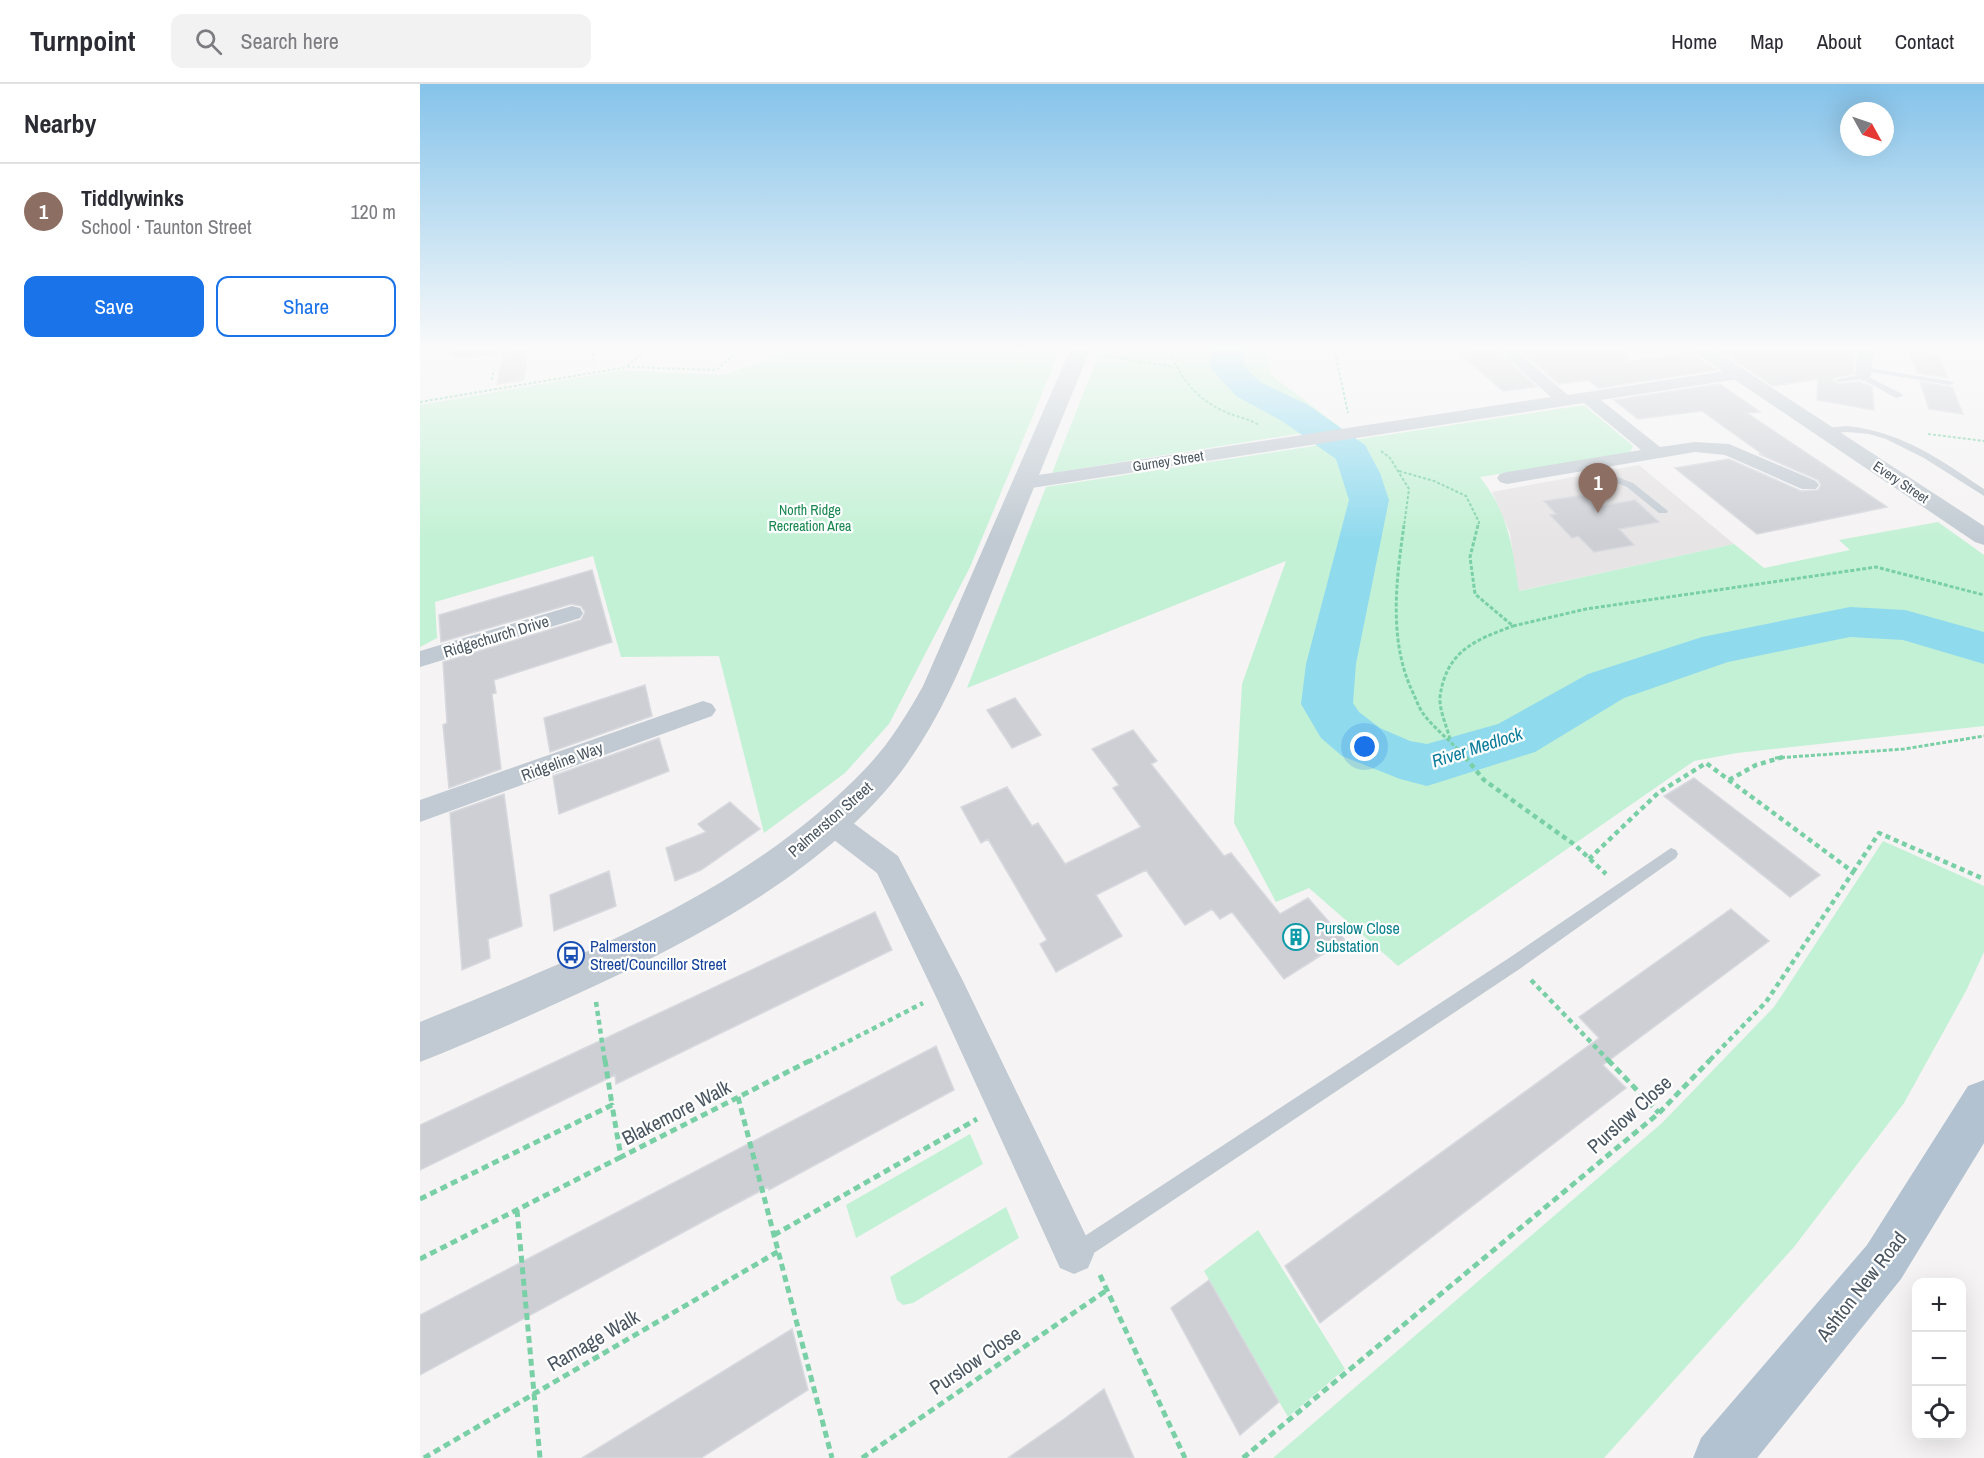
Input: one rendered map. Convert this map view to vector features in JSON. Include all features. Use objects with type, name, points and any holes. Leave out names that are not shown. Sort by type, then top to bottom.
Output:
[{"type":"main road","name":"Ashton New Road","points":[[1721,1458],[1884,1262],[1984,1102]]},
{"type":"street","name":"Palmerston Street","points":[[420,1042],[591,969],[683,922],[764,874],[831,822],[878,777],[918,723],[938,686],[1025,483],[1059,412]]},
{"type":"street","name":"Gurney Street","points":[[1025,483],[1486,412]]},
{"type":"street","points":[[1606,412],[1656,453]]},
{"type":"street","name":"Every Street","points":[[1796,412],[1984,537]]},
{"type":"street","points":[[1507,478],[1695,447],[1729,450],[1809,485]]},
{"type":"street","name":"Ridgechurch Drive","points":[[420,659],[572,613]]},
{"type":"street","name":"Ridgeline Way","points":[[420,811],[703,710]]},
{"type":"street","points":[[831,822],[888,865],[1003,1104],[1080,1250]]},
{"type":"lane","points":[[1824,431],[1858,428],[1886,434],[1910,446],[1984,493]]},
{"type":"lane","points":[[1595,463],[1609,477],[1630,485],[1663,511]]},
{"type":"lane","points":[[1080,1250],[1515,963],[1671,854]]},
{"type":"path","points":[[1227,412],[1256,422],[1280,444]]},
{"type":"path","points":[[1373,445],[1390,458],[1409,489],[1399,563],[1396,635],[1405,676],[1424,715],[1450,739],[1484,780],[1575,845],[1622,889]]},
{"type":"path","points":[[1399,471],[1434,481],[1466,496],[1479,522],[1470,557],[1475,594],[1513,626]]},
{"type":"path","points":[[1450,739],[1440,699],[1450,665],[1474,641],[1513,626],[1609,605],[1875,567],[1984,595]]},
{"type":"path","points":[[1729,780],[1756,765],[1779,758],[1904,748],[1984,736]]},
{"type":"path","points":[[1589,859],[1658,793],[1706,763],[1853,872]]},
{"type":"path","name":"Purslow Close","points":[[1244,1458],[1659,1113],[1766,1002],[1879,833],[1984,879]]},
{"type":"path","points":[[1515,963],[1659,1113]]},
{"type":"path","points":[[591,969],[612,1105]]},
{"type":"path","name":"Blakemore Walk","points":[[420,1199],[612,1105],[621,1157],[950,990]]},
{"type":"path","points":[[738,1097],[832,1458]]},
{"type":"path","points":[[774,1235],[1003,1104]]},
{"type":"path","points":[[420,1259],[621,1157]]},
{"type":"path","points":[[517,1210],[540,1458]]},
{"type":"path","points":[[1080,1250],[1107,1290],[1185,1458]]},
{"type":"path","name":"Ramage Walk","points":[[424,1458],[779,1251]]},
{"type":"path","name":"Purslow Close","points":[[862,1458],[1107,1290]]},
{"type":"shaded area","points":[[1639,465],[1734,544],[1518,591],[1510,533],[1492,492]]},
{"type":"green space","name":"North Ridge Recreation Area","points":[[420,412],[1034,412],[970,567],[889,724],[845,773],[764,833],[719,656],[621,657],[593,556],[435,602],[437,638],[420,647]]},
{"type":"green space","points":[[1076,412],[1320,412],[1340,427],[1052,473]]},
{"type":"green space","points":[[1537,412],[1593,412],[1633,446],[1630,453],[1480,477],[1497,504],[1508,531],[1519,591],[1734,544],[1764,568],[1850,550],[1839,540],[1938,522],[1984,555],[1984,726],[1737,753],[1694,761],[1398,966],[1309,888],[1276,902],[1234,823],[1242,684],[1286,561],[967,688],[1046,487]]},
{"type":"green space","points":[[1883,841],[1984,886],[1984,952],[1966,991],[1904,1103],[1794,1247],[1604,1458],[1273,1458],[1662,1123],[1774,1007]]},
{"type":"green space","points":[[970,1134],[983,1164],[856,1238],[846,1205]]},
{"type":"green space","points":[[1006,1207],[1019,1238],[913,1303],[903,1305],[897,1300],[890,1277]]},
{"type":"green space","points":[[1258,1230],[1345,1369],[1288,1417],[1204,1271]]},
{"type":"building","points":[[1629,412],[1693,412],[1638,419]]},
{"type":"building","points":[[1704,412],[1758,412],[1747,413],[1887,507],[1757,534],[1675,468],[1729,459],[1801,491],[1818,490],[1821,485],[1818,480],[1759,454],[1762,454]]},
{"type":"building","points":[[1583,495],[1596,507],[1635,500],[1659,522],[1619,529],[1634,545],[1594,552],[1578,536],[1572,538],[1550,515],[1556,514],[1544,501]]},
{"type":"building","points":[[592,570],[612,642],[494,680],[496,693],[492,694],[501,769],[449,788],[443,725],[447,723],[443,662],[581,620],[585,612],[581,606],[571,604],[441,642],[439,615]]},
{"type":"building","points":[[645,685],[652,716],[550,752],[544,718]]},
{"type":"building","points":[[1015,698],[1041,735],[1012,748],[987,710]]},
{"type":"building","points":[[1133,730],[1157,761],[1151,764],[1224,856],[1231,853],[1280,914],[1308,898],[1345,940],[1284,979],[1232,912],[1220,919],[1212,909],[1185,925],[1146,870],[1096,895],[1122,936],[1056,972],[1040,944],[1047,940],[988,839],[981,843],[961,807],[1007,787],[1032,826],[1038,823],[1065,864],[1141,827],[1113,788],[1119,785],[1092,749]]},
{"type":"building","points":[[659,738],[669,771],[559,814],[553,776]]},
{"type":"building","points":[[1694,778],[1820,875],[1790,897],[1664,796]]},
{"type":"building","points":[[504,794],[522,926],[488,939],[490,958],[462,970],[450,813]]},
{"type":"building","points":[[730,802],[760,829],[701,870],[675,881],[666,848],[706,832],[698,824]]},
{"type":"building","points":[[609,871],[616,906],[554,931],[550,895]]},
{"type":"building","points":[[1731,909],[1769,941],[1603,1065],[1626,1088],[1320,1323],[1285,1266],[1599,1038],[1579,1017]]},
{"type":"building","points":[[875,912],[892,950],[616,1084],[615,1075],[420,1170],[420,1125]]},
{"type":"building","points":[[936,1046],[954,1090],[769,1190],[768,1187],[715,1215],[420,1375],[420,1315]]},
{"type":"building","points":[[1209,1280],[1279,1402],[1240,1435],[1171,1308]]},
{"type":"building","points":[[792,1329],[808,1390],[701,1458],[582,1458]]},
{"type":"building","points":[[1104,1389],[1134,1458],[1008,1458],[1064,1419]]},
{"type":"waterway","name":"River Medlock","points":[[1293,412],[1352,453],[1369,500],[1331,664],[1327,704],[1340,725],[1361,742],[1400,759],[1427,765],[1516,738],[1606,686],[1719,648],[1850,622],[1905,625],[1984,648]]},
{"type":"place","name":"Tiddlywinks","points":[[1598,513]]},
{"type":"place","name":"Purslow Close Substation","points":[[1296,937]]},
{"type":"place","name":"Palmerston Street/Councillor Street","points":[[571,955]]}]
